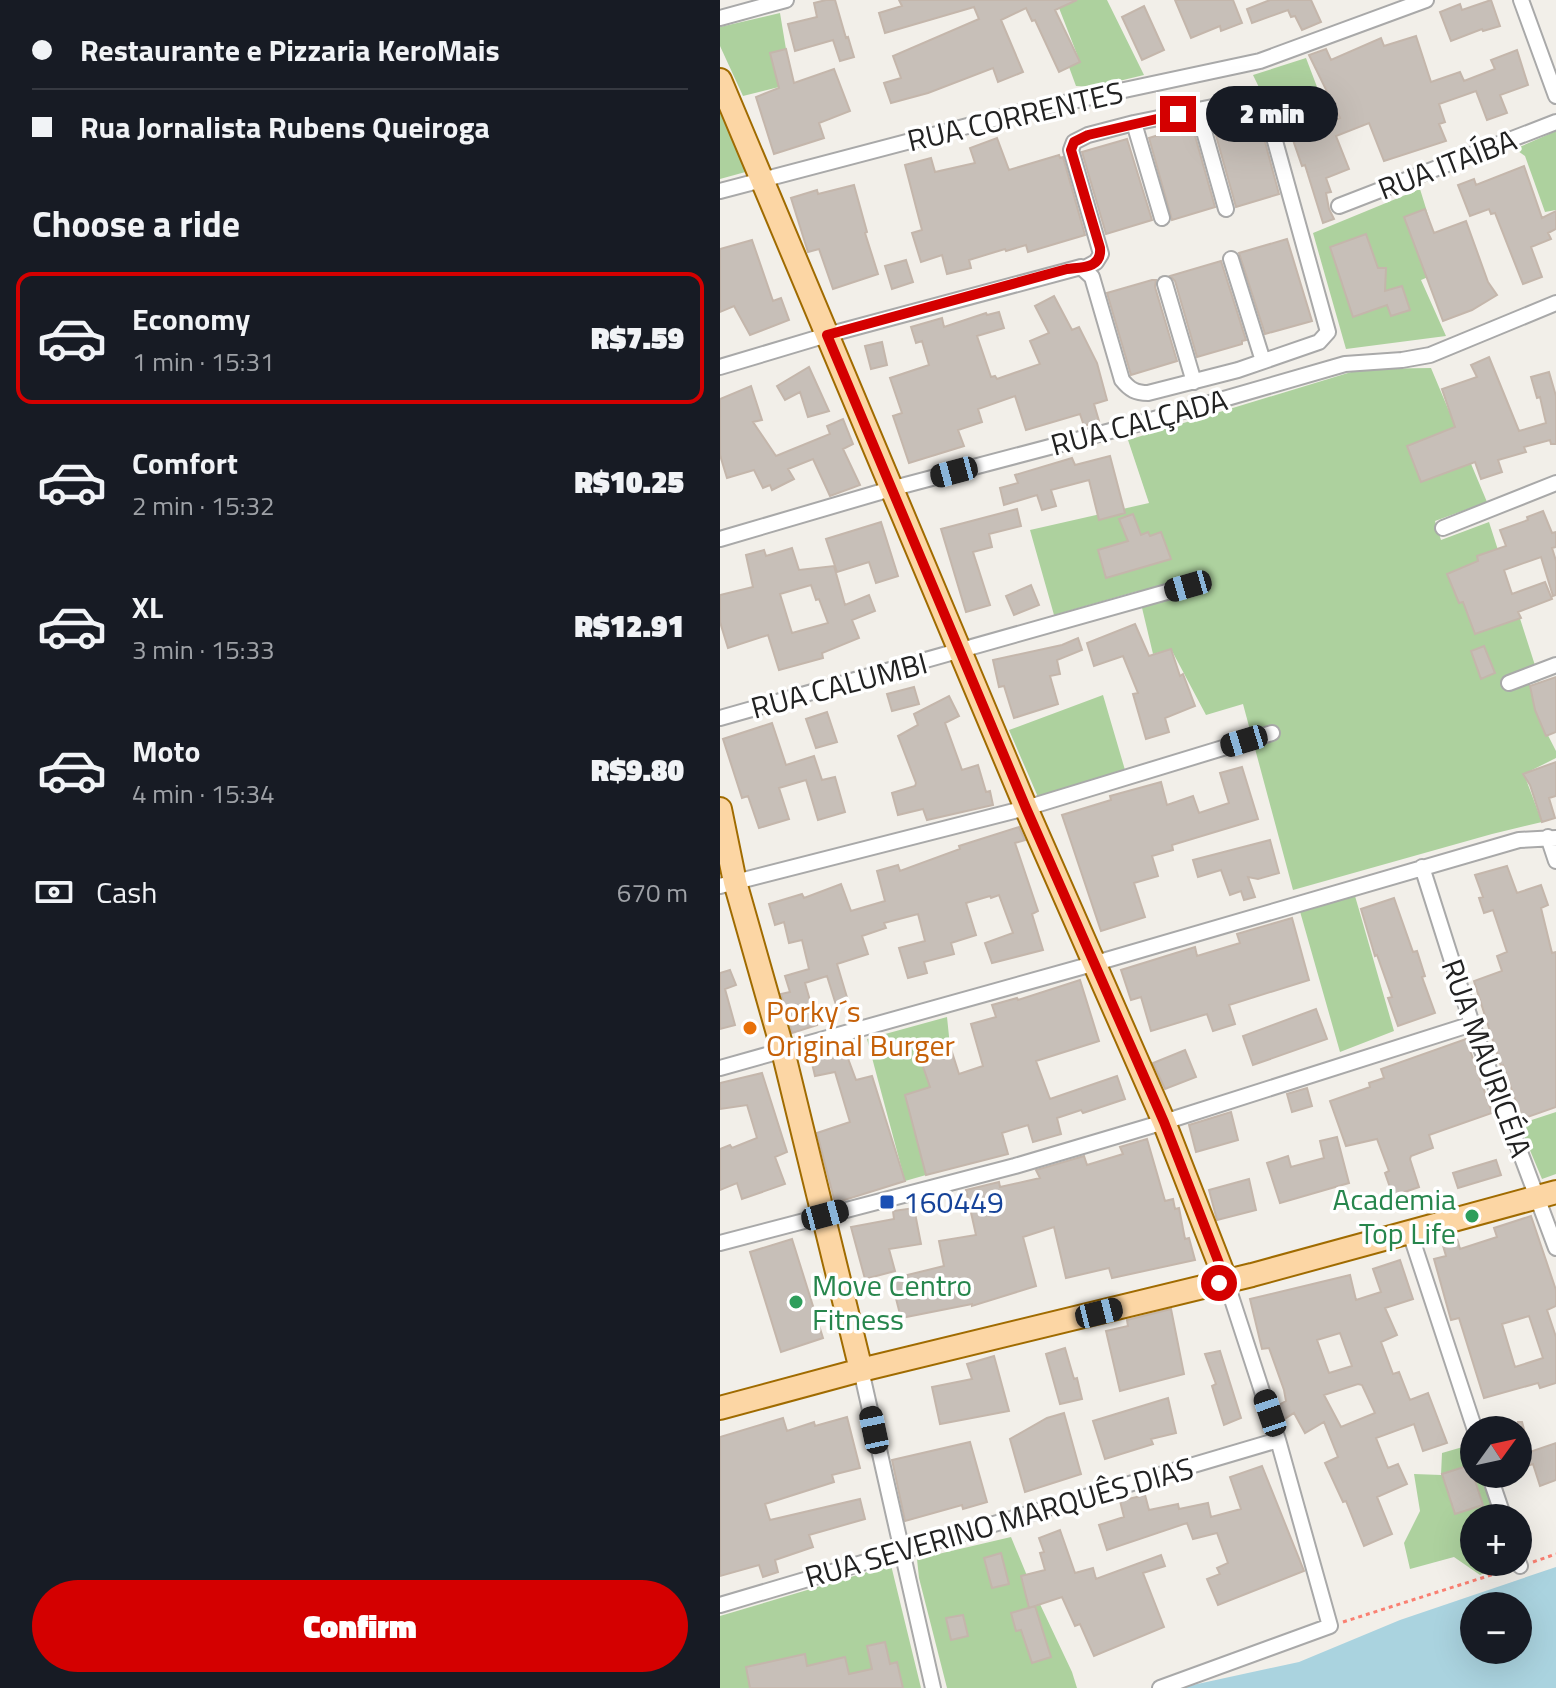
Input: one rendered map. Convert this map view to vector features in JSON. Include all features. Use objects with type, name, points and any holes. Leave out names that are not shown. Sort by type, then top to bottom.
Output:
[{"type":"main road","points":[[720,80],[1026,808],[1164,1122],[1226,1281]]},
{"type":"main road","points":[[720,809],[728,884],[783,1051],[861,1370]]},
{"type":"main road","points":[[720,1408],[861,1370],[1226,1281],[1547,1195]]},
{"type":"street","points":[[720,18],[786,0]]},
{"type":"street","name":"RUA CORRENTES","points":[[720,191],[1017,113],[1260,61],[1426,0]]},
{"type":"street","points":[[1521,0],[1556,96]]},
{"type":"street","points":[[720,367],[1067,269],[1085,268],[1096,262],[1101,254],[1071,150],[1078,138],[1252,99],[1260,102],[1265,109],[1328,332],[1319,342],[1263,361],[1194,382],[1138,393],[1129,389],[1122,380],[1092,277],[1085,268]]},
{"type":"street","points":[[1198,110],[1226,209]]},
{"type":"street","name":"RUA ITAÍBA","points":[[1339,206],[1556,122]]},
{"type":"street","points":[[1134,123],[1162,218]]},
{"type":"street","points":[[1231,259],[1263,361]]},
{"type":"street","points":[[1165,284],[1194,382]]},
{"type":"street","name":"RUA CALÇADA","points":[[720,539],[1345,364],[1430,355],[1556,303]]},
{"type":"street","points":[[1443,528],[1556,483]]},
{"type":"street","name":"RUA CALUMBI","points":[[720,718],[1188,586]]},
{"type":"street","points":[[1509,683],[1556,665]]},
{"type":"street","points":[[728,884],[1026,808],[1272,733]]},
{"type":"street","points":[[720,1068],[1519,840],[1552,837],[1556,861]]},
{"type":"street","name":"RUA MAURICÉIA","points":[[1422,867],[1472,1024],[1547,1195],[1556,1248]]},
{"type":"street","points":[[720,1243],[1015,1166],[1472,1024]]},
{"type":"street","points":[[1410,1233],[1470,1416]]},
{"type":"street","points":[[1160,1688],[1330,1626],[1278,1440],[1226,1281]]},
{"type":"street","points":[[861,1370],[933,1688]]},
{"type":"street","name":"RUA SEVERINO MARQUÊS DIAS","points":[[720,1605],[1278,1440]]},
{"type":"path","points":[[1532,1560],[1556,1554]]},
{"type":"path","points":[[1330,1626],[1482,1576]]},
{"type":"green space","points":[[1077,0],[1107,0],[1144,75],[1094,87],[1076,86],[1069,67],[1080,62],[1059,8]]},
{"type":"green space","points":[[780,13],[786,49],[770,53],[779,87],[743,96],[720,46],[720,27]]},
{"type":"green space","points":[[1306,58],[1330,121],[1283,137],[1253,75]]},
{"type":"green space","points":[[720,111],[749,171],[720,179]]},
{"type":"green space","points":[[1556,131],[1556,210],[1545,212],[1525,156],[1515,149]]},
{"type":"green space","points":[[1420,189],[1445,270],[1421,280],[1446,336],[1346,349],[1313,233]]},
{"type":"green space","points":[[1431,368],[1487,502],[1435,521],[1441,540],[1489,522],[1540,681],[1530,684],[1535,710],[1556,751],[1556,758],[1524,774],[1542,822],[1293,890],[1243,704],[1206,715],[1171,649],[1153,654],[1138,591],[1054,615],[1030,530],[1149,503],[1128,440],[1361,369]]},
{"type":"green space","points":[[1103,695],[1125,770],[1038,797],[1009,730]]},
{"type":"green space","points":[[1355,896],[1394,1031],[1340,1052],[1299,908]]},
{"type":"green space","points":[[947,1017],[950,1046],[919,1055],[930,1087],[905,1095],[926,1175],[905,1181],[867,1039]]},
{"type":"green space","points":[[1556,1112],[1556,1174],[1542,1179],[1519,1124]]},
{"type":"green space","points":[[1460,1448],[1460,1488],[1488,1488],[1493,1504],[1460,1504],[1460,1561],[1454,1557],[1410,1569],[1404,1543],[1420,1511],[1414,1474],[1441,1475],[1442,1453]]},
{"type":"green space","points":[[1011,1537],[1077,1688],[947,1688],[917,1559]]},
{"type":"green space","points":[[891,1565],[921,1688],[720,1688],[720,1616]]},
{"type":"water","points":[[1556,1567],[1556,1688],[1179,1688],[1299,1662],[1400,1620],[1460,1600],[1460,1664],[1532,1664],[1532,1592],[1482,1592]]},
{"type":"building","points":[[835,0],[854,57],[840,61],[833,40],[795,51],[788,24],[817,17],[814,3]]},
{"type":"building","points":[[899,0],[1077,0],[1055,10],[1080,62],[1059,72],[1035,20],[1032,21],[1026,8],[1001,20],[1023,72],[998,82],[993,68],[928,93],[891,103],[884,83],[901,78],[893,56],[979,19],[974,7],[885,33],[879,13],[902,6]]},
{"type":"building","points":[[1175,0],[1233,0],[1242,23],[1221,31],[1220,26],[1191,38]]},
{"type":"building","points":[[1270,0],[1311,0],[1321,22],[1302,30],[1288,10],[1252,23],[1247,9]]},
{"type":"building","points":[[1491,0],[1500,26],[1482,29],[1451,41],[1440,12],[1460,4],[1462,10]]},
{"type":"building","points":[[1144,6],[1164,50],[1142,60],[1122,17]]},
{"type":"building","points":[[1416,36],[1431,82],[1460,72],[1464,81],[1495,69],[1491,60],[1517,50],[1528,85],[1500,95],[1507,113],[1487,120],[1476,91],[1439,104],[1445,122],[1439,124],[1446,141],[1384,161],[1369,123],[1336,136],[1349,169],[1326,178],[1331,192],[1326,193],[1329,209],[1334,219],[1323,223],[1305,165],[1302,166],[1292,137],[1340,118],[1309,55],[1326,49],[1331,60],[1381,38],[1384,46]]},
{"type":"building","points":[[786,49],[794,83],[834,69],[850,111],[819,123],[824,138],[774,154],[756,97],[779,88],[770,53]]},
{"type":"building","points":[[1254,113],[1261,127],[1279,194],[1236,207],[1213,125]]},
{"type":"building","points":[[1192,125],[1215,207],[1172,220],[1149,138]]},
{"type":"building","points":[[997,138],[1009,170],[1059,155],[1063,157],[1085,235],[1028,252],[1026,245],[1005,249],[969,260],[971,268],[947,274],[942,255],[921,262],[912,233],[922,230],[905,165],[931,158],[935,172],[975,163],[970,148]]},
{"type":"building","points":[[1127,139],[1152,220],[1106,234],[1082,152]]},
{"type":"building","points":[[1524,166],[1542,218],[1556,211],[1556,229],[1548,233],[1551,239],[1531,247],[1542,277],[1523,284],[1495,213],[1491,214],[1489,209],[1470,216],[1458,185],[1474,179],[1476,185]]},
{"type":"building","points":[[854,185],[878,274],[833,289],[819,249],[808,252],[791,198],[817,190],[818,194]]},
{"type":"building","points":[[1425,209],[1434,233],[1466,221],[1488,282],[1497,295],[1472,310],[1443,321],[1404,217]]},
{"type":"building","points":[[1366,234],[1378,268],[1386,268],[1385,291],[1402,286],[1410,310],[1391,316],[1387,305],[1353,317],[1330,247]]},
{"type":"building","points":[[1287,239],[1312,321],[1265,334],[1239,253]]},
{"type":"building","points":[[752,240],[773,301],[781,298],[789,320],[750,335],[734,306],[720,312],[720,249]]},
{"type":"building","points":[[906,260],[913,282],[892,289],[885,266]]},
{"type":"building","points":[[1221,261],[1246,340],[1242,344],[1197,357],[1175,281],[1170,276]]},
{"type":"building","points":[[1156,280],[1155,287],[1177,361],[1131,375],[1107,293]]},
{"type":"building","points":[[1054,296],[1072,330],[1079,327],[1097,363],[1107,400],[1094,404],[1099,421],[1084,426],[1080,414],[1026,430],[1015,396],[978,409],[982,422],[958,430],[964,446],[909,463],[893,416],[902,413],[890,378],[929,365],[922,341],[916,343],[911,327],[942,318],[944,327],[986,313],[999,312],[1004,328],[977,336],[991,377],[997,379],[1040,364],[1030,341],[1049,333],[1035,306]]},
{"type":"building","points":[[882,342],[887,365],[871,369],[865,346]]},
{"type":"building","points":[[1489,357],[1519,431],[1546,423],[1531,377],[1549,372],[1556,396],[1556,444],[1551,444],[1550,440],[1524,447],[1526,452],[1498,460],[1502,472],[1481,479],[1475,462],[1421,482],[1407,446],[1455,427],[1442,389],[1477,377],[1471,365]]},
{"type":"building","points":[[809,367],[829,411],[808,417],[800,392],[785,400],[777,386]]},
{"type":"building","points":[[751,386],[762,420],[753,422],[776,456],[830,434],[827,426],[843,419],[853,444],[843,449],[860,485],[830,496],[813,459],[788,469],[794,479],[772,490],[770,485],[763,488],[754,470],[727,478],[720,455],[720,399]]},
{"type":"building","points":[[1110,456],[1125,513],[1099,520],[1089,480],[1051,490],[1056,506],[1042,510],[1037,495],[1004,505],[1000,488],[1018,483],[1015,475],[1072,458],[1075,465]]},
{"type":"building","points":[[1017,509],[1021,526],[989,534],[992,547],[973,552],[990,605],[966,612],[941,529]]},
{"type":"building","points":[[1543,511],[1552,533],[1556,532],[1556,547],[1552,548],[1556,561],[1556,595],[1553,596],[1541,557],[1504,570],[1512,594],[1545,582],[1552,599],[1518,612],[1521,618],[1475,634],[1463,602],[1459,603],[1447,574],[1478,561],[1477,556],[1506,546],[1500,530]]},
{"type":"building","points":[[1133,514],[1141,535],[1161,532],[1171,559],[1106,578],[1098,550],[1128,541],[1119,519]]},
{"type":"building","points":[[881,522],[898,576],[876,583],[869,562],[837,572],[826,539]]},
{"type":"building","points":[[792,548],[799,570],[834,566],[845,605],[869,595],[875,611],[852,620],[859,638],[822,653],[823,658],[779,670],[768,635],[728,648],[720,622],[720,595],[753,587],[746,555],[764,550],[766,556]],"holes":[[[811,585],[816,600],[819,599],[828,623],[792,633],[780,594]]]},
{"type":"building","points":[[1031,585],[1039,605],[1014,615],[1006,596]]},
{"type":"building","points":[[1135,624],[1149,656],[1171,649],[1195,706],[1165,718],[1169,732],[1146,739],[1133,694],[1138,693],[1123,656],[1094,666],[1087,643]]},
{"type":"building","points":[[1078,638],[1082,650],[1057,660],[1060,674],[1050,676],[1058,704],[1014,718],[1004,686],[999,687],[993,660],[1062,645]]},
{"type":"building","points":[[1484,646],[1495,673],[1481,679],[1471,651]]},
{"type":"building","points":[[1556,677],[1556,732],[1546,736],[1535,710],[1530,686]]},
{"type":"building","points":[[914,687],[919,704],[892,711],[887,694]]},
{"type":"building","points":[[949,696],[959,716],[945,723],[962,770],[978,765],[993,805],[927,820],[923,809],[898,815],[892,793],[916,783],[898,736],[918,725],[914,714]]},
{"type":"building","points":[[827,712],[837,742],[816,748],[806,719]]},
{"type":"building","points":[[772,723],[786,765],[814,756],[822,780],[835,777],[845,812],[818,820],[806,780],[779,788],[789,819],[759,828],[748,796],[742,798],[723,739]]},
{"type":"building","points":[[1556,762],[1556,796],[1549,798],[1555,818],[1542,822],[1530,785],[1523,774]]},
{"type":"building","points":[[1242,767],[1258,819],[1172,845],[1173,850],[1152,856],[1158,876],[1134,883],[1145,917],[1101,931],[1062,815],[1111,800],[1110,796],[1161,782],[1167,805],[1193,796],[1199,813],[1229,803],[1220,773]]},
{"type":"building","points":[[1019,827],[1025,840],[1015,843],[1038,911],[1032,914],[1043,950],[992,963],[985,943],[1013,933],[999,895],[990,896],[966,903],[976,935],[951,943],[954,954],[924,962],[927,973],[908,978],[899,948],[925,941],[918,914],[884,923],[886,928],[862,936],[868,954],[837,964],[849,1004],[837,1008],[827,976],[805,983],[817,1025],[792,1033],[781,994],[790,992],[785,976],[809,969],[802,940],[789,943],[784,922],[775,925],[769,904],[802,894],[804,898],[841,884],[851,911],[885,901],[877,871],[898,865],[900,871],[960,849],[959,846]]},
{"type":"building","points":[[1270,840],[1279,873],[1258,879],[1248,877],[1255,897],[1244,900],[1241,891],[1230,895],[1221,870],[1198,877],[1193,860]]},
{"type":"building","points":[[1507,866],[1517,893],[1541,885],[1548,905],[1541,908],[1552,953],[1556,952],[1556,1107],[1522,1119],[1501,1066],[1474,981],[1502,971],[1497,956],[1507,952],[1493,910],[1484,913],[1479,898],[1483,897],[1475,875]]},
{"type":"building","points":[[1394,898],[1413,952],[1417,951],[1425,976],[1422,977],[1435,1013],[1398,1026],[1388,998],[1392,997],[1375,956],[1361,909]]},
{"type":"building","points":[[1292,918],[1309,980],[1229,1005],[1235,1024],[1213,1031],[1207,1014],[1151,1031],[1141,997],[1131,1000],[1121,970],[1195,947],[1197,956],[1240,943],[1237,934]]},
{"type":"building","points":[[730,970],[736,985],[725,989],[735,1025],[720,1029],[720,973]]},
{"type":"building","points":[[1080,980],[1099,1041],[1036,1061],[1050,1099],[1117,1076],[1125,1099],[1057,1118],[1061,1134],[1033,1142],[1028,1125],[1002,1133],[1008,1154],[926,1175],[905,1095],[930,1087],[919,1055],[950,1046],[959,1074],[983,1066],[971,1024],[996,1017],[992,1005]]},
{"type":"building","points":[[1316,1009],[1327,1039],[1253,1065],[1243,1036]]},
{"type":"building","points":[[1466,1039],[1492,1113],[1429,1135],[1433,1148],[1410,1159],[1419,1187],[1393,1196],[1385,1173],[1389,1171],[1377,1139],[1346,1146],[1330,1101],[1370,1087],[1369,1083],[1384,1078],[1381,1069]]},
{"type":"building","points":[[1185,1050],[1196,1077],[1165,1089],[1153,1063]]},
{"type":"building","points":[[846,1053],[856,1080],[872,1076],[905,1181],[835,1203],[817,1133],[850,1122],[835,1072],[815,1076],[811,1059],[828,1056],[829,1059]]},
{"type":"building","points":[[762,1073],[787,1152],[775,1157],[785,1184],[742,1199],[737,1183],[720,1190],[720,1149],[730,1145],[732,1148],[757,1138],[747,1105],[720,1109],[720,1083]]},
{"type":"building","points":[[1307,1088],[1312,1106],[1292,1112],[1287,1094]]},
{"type":"building","points":[[1231,1112],[1238,1140],[1196,1152],[1189,1125]]},
{"type":"building","points":[[1337,1137],[1349,1183],[1280,1203],[1267,1163],[1288,1156],[1291,1167],[1324,1158],[1320,1141]]},
{"type":"building","points":[[1147,1139],[1165,1201],[1173,1199],[1175,1209],[1179,1208],[1185,1239],[1189,1238],[1195,1260],[1112,1278],[1109,1268],[1066,1278],[1054,1227],[1023,1237],[1036,1286],[972,1306],[901,1318],[891,1279],[944,1266],[939,1241],[976,1235],[966,1190],[999,1182],[1000,1187],[1040,1178],[1036,1170],[1084,1156],[1087,1165],[1123,1154],[1120,1147]]},
{"type":"building","points":[[1496,1160],[1501,1175],[1458,1188],[1453,1173]]},
{"type":"building","points":[[1249,1179],[1256,1210],[1217,1220],[1209,1190]]},
{"type":"building","points":[[914,1208],[921,1244],[889,1249],[895,1271],[865,1279],[851,1227],[894,1219],[893,1211]]},
{"type":"building","points":[[1531,1216],[1556,1290],[1556,1306],[1547,1310],[1556,1337],[1556,1383],[1540,1388],[1538,1383],[1484,1398],[1459,1318],[1451,1320],[1434,1259],[1446,1256],[1441,1239],[1456,1235],[1460,1249],[1497,1237],[1494,1228]],"holes":[[[1529,1316],[1543,1358],[1515,1367],[1502,1324]]]},
{"type":"building","points":[[792,1239],[823,1338],[781,1352],[750,1252]]},
{"type":"building","points":[[1400,1260],[1413,1299],[1385,1308],[1397,1335],[1381,1342],[1393,1374],[1399,1372],[1410,1400],[1428,1393],[1447,1443],[1423,1451],[1414,1424],[1376,1438],[1388,1468],[1398,1464],[1407,1484],[1377,1497],[1392,1534],[1364,1546],[1346,1501],[1343,1502],[1325,1463],[1338,1457],[1324,1422],[1305,1433],[1294,1413],[1283,1420],[1281,1416],[1277,1406],[1286,1401],[1284,1390],[1269,1348],[1262,1349],[1250,1299],[1350,1275],[1356,1300],[1381,1292],[1373,1269]],"holes":[[[1340,1333],[1352,1366],[1329,1373],[1317,1340]],[[1362,1385],[1375,1413],[1341,1427],[1324,1395]]]},
{"type":"building","points":[[1171,1309],[1184,1374],[1120,1391],[1106,1331],[1128,1326],[1127,1320]]},
{"type":"building","points":[[1065,1348],[1082,1399],[1060,1404],[1046,1354]]},
{"type":"building","points":[[1220,1351],[1241,1418],[1224,1425],[1212,1386],[1216,1384],[1205,1354]]},
{"type":"building","points":[[994,1356],[1009,1411],[940,1424],[932,1387],[972,1379],[967,1364]]},
{"type":"building","points":[[1168,1398],[1176,1433],[1151,1439],[1153,1444],[1105,1459],[1093,1421]]},
{"type":"building","points":[[1064,1413],[1081,1474],[1025,1492],[1010,1439],[1047,1418]]},
{"type":"building","points":[[847,1417],[860,1468],[832,1475],[834,1482],[765,1504],[770,1520],[860,1499],[865,1519],[809,1535],[813,1547],[775,1560],[778,1572],[763,1577],[759,1565],[720,1576],[720,1437],[783,1418],[787,1431],[814,1422],[815,1426]]},
{"type":"building","points":[[970,1442],[987,1502],[963,1509],[962,1505],[905,1521],[892,1460]]},
{"type":"building","points":[[1556,1443],[1556,1480],[1540,1486],[1532,1451]]},
{"type":"building","points":[[1262,1466],[1304,1571],[1218,1605],[1207,1579],[1220,1574],[1217,1568],[1228,1563],[1217,1533],[1193,1539],[1187,1523],[1107,1550],[1099,1525],[1124,1517],[1120,1501],[1145,1495],[1149,1510],[1178,1504],[1179,1509],[1208,1503],[1211,1517],[1241,1509],[1230,1477]]},
{"type":"building","points":[[1460,1468],[1460,1488],[1477,1488],[1483,1504],[1460,1504],[1460,1512],[1455,1514],[1442,1474]]},
{"type":"building","points":[[1060,1530],[1075,1573],[1093,1568],[1096,1579],[1161,1555],[1165,1566],[1143,1573],[1164,1627],[1094,1656],[1080,1624],[1075,1626],[1062,1597],[1029,1608],[1021,1576],[1045,1570],[1039,1538]]},
{"type":"building","points":[[1001,1553],[1009,1584],[992,1588],[984,1558]]},
{"type":"building","points":[[1035,1606],[1051,1657],[1032,1663],[1021,1630],[1016,1631],[1011,1613]]},
{"type":"building","points":[[963,1615],[968,1636],[951,1640],[946,1618]]},
{"type":"building","points":[[885,1642],[890,1664],[897,1662],[903,1688],[750,1688],[746,1667],[805,1654],[807,1666],[845,1657],[849,1674],[872,1669],[867,1646]]},
{"type":"place","name":"Porky´s Original Burger","points":[[750,1028]]},
{"type":"place","name":"160449","points":[[887,1202]]},
{"type":"place","name":"Academia Top Life","points":[[1472,1216]]},
{"type":"place","name":"Move Centro Fitness","points":[[796,1302]]},
{"type":"route","points":[[1178,114],[1088,135],[1074,142],[1071,150],[1100,248],[1101,254],[1096,262],[1085,268],[1067,269],[827,335],[894,488],[1026,808],[1174,1146],[1226,1281],[1219,1283]]}]
